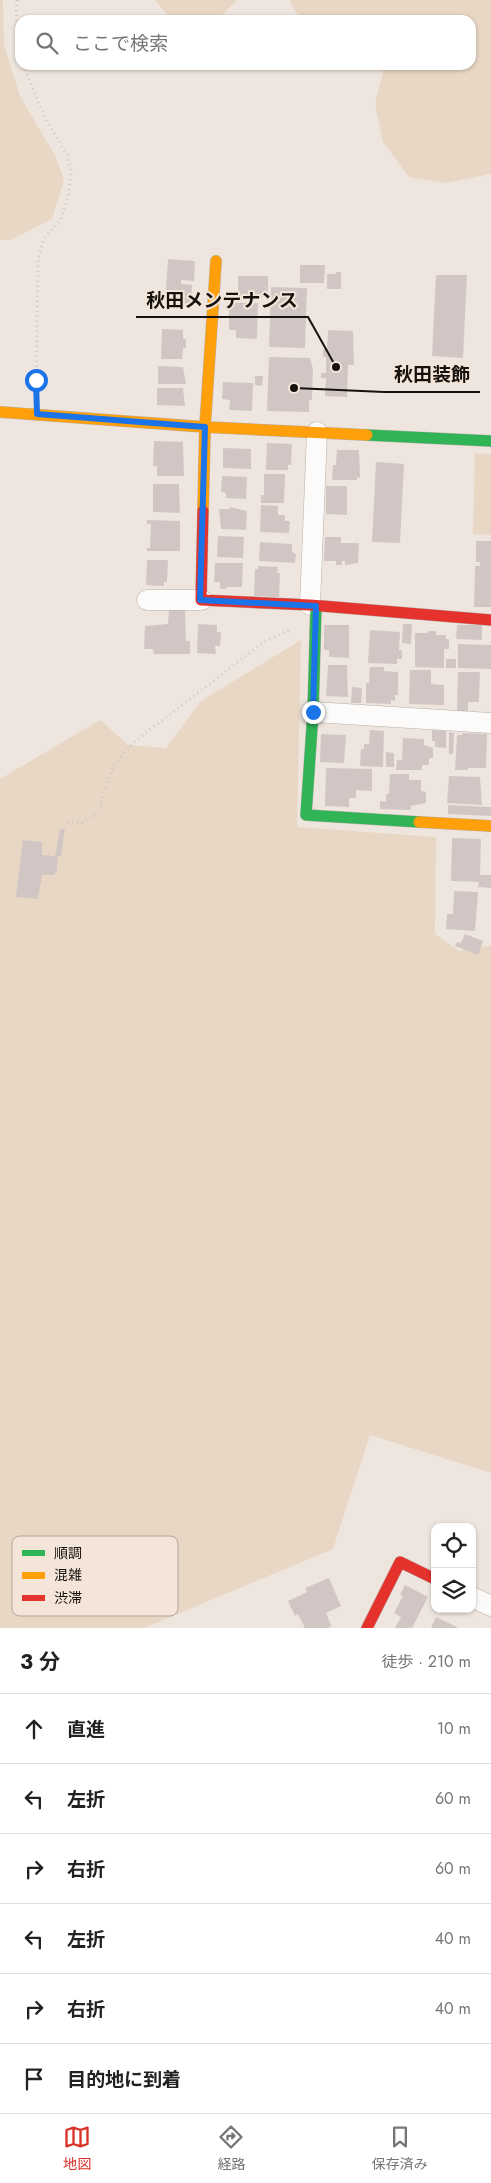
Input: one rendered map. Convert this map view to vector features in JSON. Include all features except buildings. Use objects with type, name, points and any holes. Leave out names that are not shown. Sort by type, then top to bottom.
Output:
[{"type":"street","points":[[202,600],[205,427],[216,260]]},
{"type":"street","points":[[0,412],[205,427],[491,441]]},
{"type":"street","points":[[317,432],[313,712],[306,815],[491,826]]},
{"type":"street","points":[[147,600],[202,600],[314,610],[491,620]]},
{"type":"street","points":[[313,712],[491,723]]},
{"type":"street","points":[[367,1628],[400,1562],[431,1577]]},
{"type":"street","points":[[476,1599],[491,1606]]},
{"type":"path","points":[[17,0],[17,15]]},
{"type":"path","points":[[25,70],[44,116],[67,154],[71,174],[68,197],[61,219],[44,239],[38,258],[36,290],[37,414]]},
{"type":"path","points":[[67,822],[82,822],[100,810],[104,792],[114,765],[133,743],[264,642],[314,610]]},
{"type":"shaded area","points":[[0,0],[3,0],[4,45],[20,96],[56,157],[64,180],[52,219],[11,240],[0,240]]},
{"type":"shaded area","points":[[155,0],[237,0],[222,15],[168,15]]},
{"type":"shaded area","points":[[289,0],[491,0],[491,174],[446,183],[409,177],[383,142],[375,104],[382,70],[476,70],[476,15],[300,15],[296,12]]},
{"type":"shaded area","points":[[475,453],[491,454],[491,535],[473,534]]},
{"type":"shaded area","points":[[301,640],[297,827],[436,837],[435,934],[459,951],[491,945],[491,1473],[370,1435],[333,1549],[178,1614],[178,1536],[12,1536],[12,1616],[173,1616],[144,1628],[0,1628],[0,779],[100,720],[128,745],[166,748],[201,701]]},
{"type":"traffic: fast","points":[[367,435],[491,441]]},
{"type":"traffic: fast","points":[[316,606],[313,712],[306,815],[419,822]]},
{"type":"traffic: slow","points":[[203,511],[205,427],[216,261]]},
{"type":"traffic: slow","points":[[0,412],[205,427],[367,435]]},
{"type":"traffic: slow","points":[[419,822],[491,826]]},
{"type":"traffic: jam","points":[[203,511],[201,600],[310,605],[491,620]]},
{"type":"traffic: jam","points":[[367,1628],[400,1562],[431,1577]]},
{"type":"place","name":"秋田メンテナンス","points":[[336,367]]},
{"type":"place","name":"秋田装飾","points":[[294,388]]},
{"type":"route","points":[[36,380],[37,414],[205,427],[200,600],[316,606],[313,712]]}]
